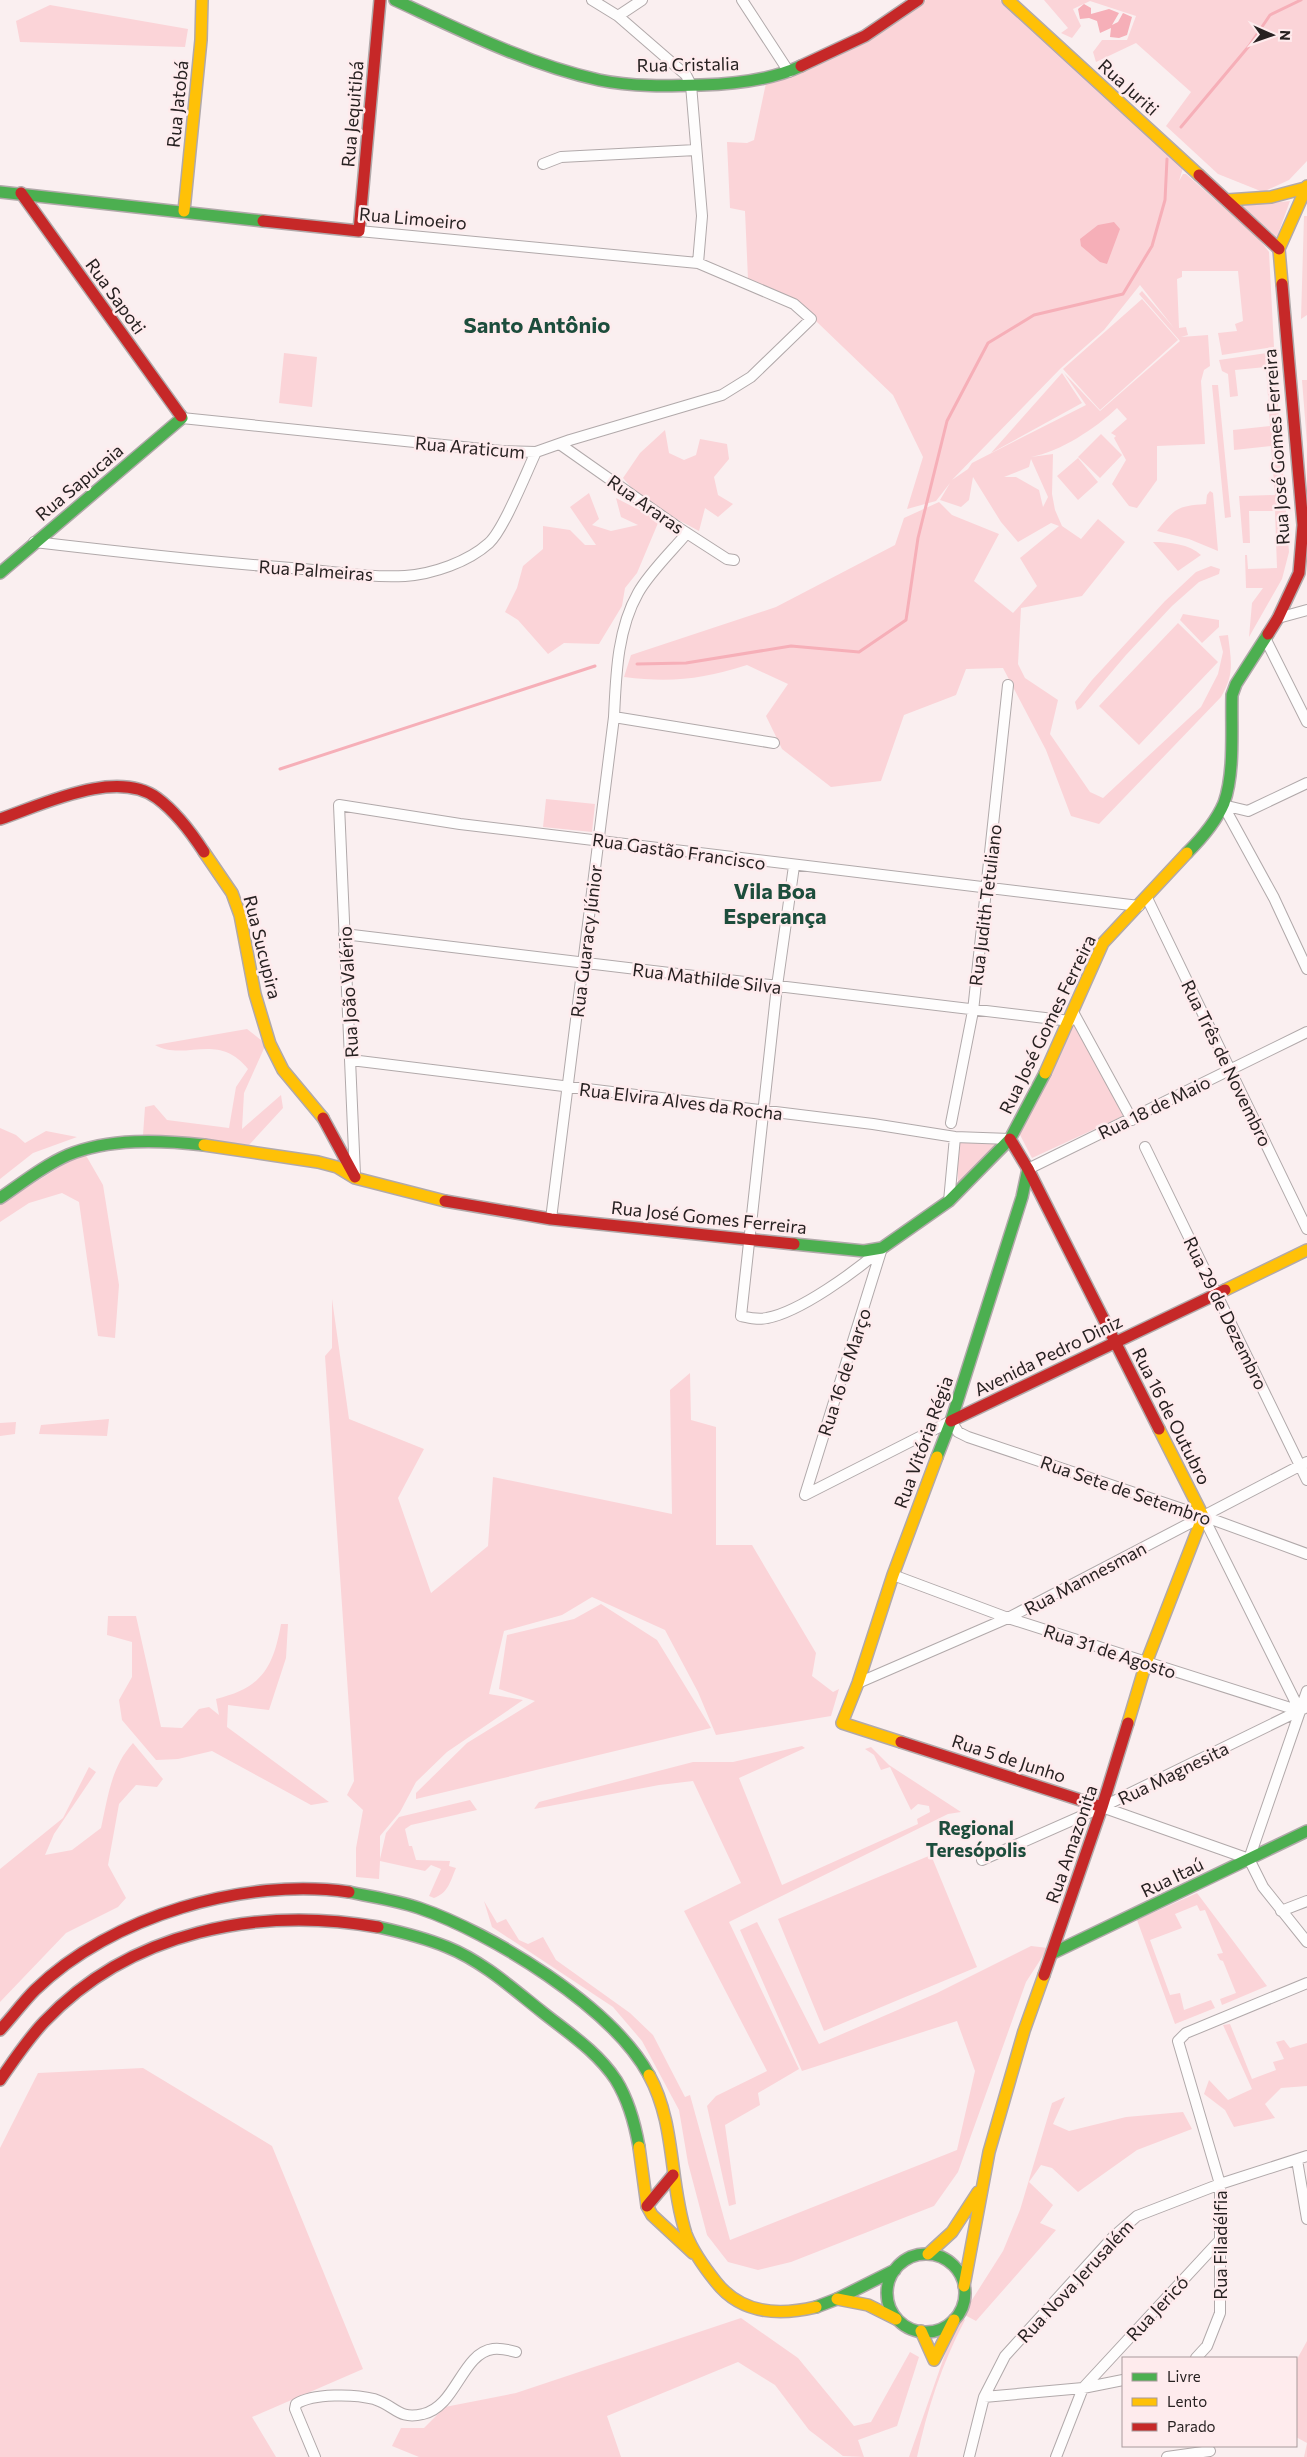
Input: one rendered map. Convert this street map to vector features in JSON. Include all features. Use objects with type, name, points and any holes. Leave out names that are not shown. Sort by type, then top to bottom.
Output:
[{"type":"street","name":"Rua Jatobá","points":[[184,211],[201,40],[202,0]]},
{"type":"street","name":"Rua Jequitibá","points":[[359,231],[380,0]]},
{"type":"street","name":"Rua Cristalia","points":[[395,0],[503,50],[554,68],[601,80],[659,86],[724,84],[789,72],[866,36],[918,0]]},
{"type":"street","points":[[592,0],[618,16],[683,69],[690,85],[702,216],[698,263]]},
{"type":"street","points":[[618,16],[642,0]]},
{"type":"street","points":[[742,0],[789,72]]},
{"type":"street","name":"Rua Juriti","points":[[1008,0],[1279,249]]},
{"type":"street","points":[[543,164],[561,157],[696,150]]},
{"type":"street","points":[[1226,200],[1271,197],[1306,187]]},
{"type":"street","name":"Rua José Gomes Ferreira","points":[[0,1198],[40,1170],[76,1151],[116,1143],[179,1144],[318,1162],[337,1168],[355,1178],[450,1202],[551,1219],[748,1237],[854,1250],[873,1251],[882,1248],[949,1200],[1010,1140],[1057,1050],[1103,944],[1203,837],[1223,805],[1229,784],[1231,762],[1232,695],[1236,684],[1278,618],[1299,573],[1303,525],[1279,249],[1283,236],[1306,187]]},
{"type":"street","name":"Rua Limoeiro","points":[[0,192],[359,231],[698,263],[794,304],[810,319]]},
{"type":"street","name":"Rua Sapoti","points":[[21,193],[182,418]]},
{"type":"street","name":"Rua Araticum","points":[[182,418],[502,451],[536,452],[561,445],[570,440],[722,395],[751,377],[810,319]]},
{"type":"street","name":"Rua Sapucaia","points":[[0,573],[34,542],[182,418]]},
{"type":"street","name":"Rua Araras","points":[[561,445],[687,533],[727,559],[734,560]]},
{"type":"street","name":"Rua Palmeiras","points":[[34,542],[218,562],[367,575],[406,576],[423,573],[436,570],[468,556],[489,543],[503,521],[536,452]]},
{"type":"street","name":"Rua Guaracy Júnior","points":[[551,1219],[569,1088],[624,623],[638,592],[687,533]]},
{"type":"street","points":[[1278,618],[1307,610]]},
{"type":"street","points":[[1265,638],[1307,722]]},
{"type":"street","name":"Rua Judith Tetuliano","points":[[951,1123],[972,1011],[988,887],[1008,686]]},
{"type":"street","points":[[614,717],[774,743]]},
{"type":"street","points":[[1223,805],[1248,811],[1307,783]]},
{"type":"street","name":"Rua Sucupira","points":[[0,819],[86,790],[104,787],[130,787],[156,797],[183,823],[232,893],[240,915],[255,994],[270,1044],[283,1070],[319,1111],[355,1178]]},
{"type":"street","name":"Rua Gastão Francisco","points":[[339,805],[460,824],[794,866],[1143,902]]},
{"type":"street","name":"Rua João Valério","points":[[339,805],[355,1178]]},
{"type":"street","points":[[1223,805],[1274,898],[1307,969]]},
{"type":"street","points":[[794,866],[777,986],[748,1237],[741,1316],[754,1319],[768,1318],[804,1303],[858,1269],[882,1248]]},
{"type":"street","name":"Rua Três de Novembro","points":[[1143,902],[1230,1069],[1307,1229]]},
{"type":"street","name":"Rua Mathilde Silva","points":[[344,934],[972,1011],[1071,1016]]},
{"type":"street","points":[[1071,1016],[1132,1120]]},
{"type":"street","name":"Rua 18 de Maio","points":[[1028,1169],[1132,1120],[1230,1069],[1307,1032]]},
{"type":"street","name":"Rua Elvira Alves da Rocha","points":[[351,1060],[569,1088],[764,1110],[955,1137],[1010,1140]]},
{"type":"street","points":[[949,1200],[955,1137]]},
{"type":"street","name":"Rua 16 de Outubro","points":[[1010,1140],[1028,1169],[1203,1516],[1303,1709]]},
{"type":"street","name":"Rua 29 de Dezembro","points":[[1145,1147],[1216,1293],[1303,1463],[1307,1480]]},
{"type":"street","name":"Rua Vitória Régia","points":[[842,1723],[858,1684],[893,1576],[951,1422],[1019,1206],[1028,1169]]},
{"type":"street","name":"Rua 16 de Março","points":[[805,1495],[882,1248]]},
{"type":"street","name":"Avenida Pedro Diniz","points":[[805,1495],[951,1422],[1307,1250]]},
{"type":"street","name":"Rua Sete de Setembro","points":[[951,1422],[958,1432],[968,1437],[1203,1516],[1307,1554]]},
{"type":"street","name":"Rua Mannesman","points":[[858,1684],[1008,1618],[1303,1463]]},
{"type":"street","name":"Rua Amazonita","points":[[921,2331],[934,2360],[965,2297],[964,2286],[989,2152],[1024,2031],[1102,1807],[1146,1663],[1203,1516]]},
{"type":"street","name":"Rua 31 de Agosto","points":[[893,1576],[1008,1618],[1146,1663],[1303,1709]]},
{"type":"street","points":[[1307,1690],[1303,1709],[1249,1859],[1263,1887],[1307,1942]]},
{"type":"street","name":"Rua Magnesita","points":[[982,1860],[1102,1807],[1303,1709]]},
{"type":"street","name":"Rua 5 de Junho","points":[[842,1723],[1102,1807],[1249,1859]]},
{"type":"street","name":"Rua Itaú","points":[[1052,1953],[1307,1831]]},
{"type":"street","points":[[0,2030],[15,2011],[50,1976],[101,1942],[150,1919],[196,1904],[228,1897],[310,1889],[395,1900],[474,1930],[526,1962],[615,2028],[643,2062],[656,2085],[669,2129],[673,2175],[679,2210],[694,2254]]},
{"type":"street","points":[[1281,1911],[1307,1901]]},
{"type":"street","points":[[0,2080],[28,2040],[59,2008],[102,1976],[151,1948],[187,1935],[276,1919],[327,1920],[371,1926],[416,1936],[448,1948],[471,1961],[524,1998],[593,2054],[623,2092],[633,2117],[639,2144],[646,2206],[652,2215],[694,2254]]},
{"type":"street","name":"Rua Filadélfia","points":[[1197,2357],[1207,2346],[1220,2313],[1220,2184],[1178,2041],[1186,2033],[1307,1983]]},
{"type":"street","points":[[1302,2158],[1307,2219]]},
{"type":"street","name":"Rua Nova Jerusalém","points":[[969,2457],[984,2397],[1005,2356],[1113,2237],[1137,2216],[1220,2184],[1302,2158]]},
{"type":"street","points":[[646,2206],[673,2175]]},
{"type":"street","name":"Rua Amazonita","points":[[694,2254],[703,2271],[734,2300],[762,2312],[785,2315],[810,2310],[894,2270],[903,2261],[915,2255],[928,2254],[952,2232],[982,2187]]},
{"type":"street","name":"Rua Jericó","points":[[1056,2457],[1083,2388],[1220,2240]]},
{"type":"street","points":[[928,2254],[941,2256],[952,2263],[960,2273],[964,2286]]},
{"type":"street","points":[[894,2270],[889,2281],[887,2294],[890,2306],[896,2317],[906,2326]]},
{"type":"street","points":[[836,2299],[857,2301],[875,2307],[906,2326],[921,2331],[940,2328],[956,2318]]},
{"type":"street","points":[[315,2457],[295,2409],[296,2404],[314,2397],[356,2396],[375,2400],[406,2416],[429,2413],[446,2399],[473,2360],[480,2355],[492,2349],[516,2352]]},
{"type":"street","points":[[984,2397],[1083,2388],[1122,2380]]},
{"type":"street","points":[[1167,2457],[1210,2451]]},
{"type":"shaded area","points":[[926,0],[1000,0],[1183,168],[1179,181],[1183,174],[1186,174],[1259,239],[1269,252],[1274,347],[1222,355],[1218,333],[1237,331],[1235,324],[1243,321],[1238,271],[1182,271],[1182,277],[1177,279],[1179,328],[1186,327],[1188,335],[1181,337],[1208,335],[1210,366],[1204,370],[1201,381],[1205,444],[1157,446],[1157,480],[1137,508],[1129,506],[1112,484],[1126,460],[1114,438],[1116,436],[1111,433],[1127,419],[1117,408],[1099,423],[1065,445],[1031,457],[1053,454],[1052,494],[1055,510],[1062,526],[1081,539],[1098,519],[1125,542],[1082,596],[1021,608],[1018,664],[1025,678],[1058,700],[1050,734],[1090,792],[1103,798],[1201,707],[1218,674],[1223,652],[1219,636],[1228,635],[1231,667],[1228,681],[1221,697],[1099,824],[1071,816],[1046,750],[1003,668],[966,669],[956,695],[904,715],[881,781],[831,787],[782,749],[766,716],[788,684],[747,665],[716,674],[687,679],[657,680],[624,677],[631,655],[776,607],[895,545],[904,518],[939,502],[952,515],[999,534],[974,581],[1013,613],[1037,586],[1020,558],[1059,526],[1051,523],[1018,542],[1001,522],[973,477],[969,500],[961,507],[940,500],[950,483],[936,501],[907,509],[923,457],[893,395],[793,299],[748,279],[745,211],[730,208],[727,142],[747,143],[754,140],[766,83],[855,47]],"holes":[[[1140,285],[1174,328],[1142,291],[1139,294],[1180,341],[1100,411],[1064,373],[1086,405],[972,463],[968,469],[952,480],[1061,368],[1104,330]],[[1031,459],[1048,497],[1043,507],[1039,490],[1016,477],[1004,477],[1029,467]]]},
{"type":"shaded area","points":[[1044,0],[1307,0],[1307,161],[1289,180],[1263,192],[1218,174],[1166,126],[1191,92],[1136,43],[1096,62],[1093,52],[1102,40],[1127,40],[1136,16],[1090,1],[1073,9],[1081,26],[1072,38],[1061,33],[1068,28]]},
{"type":"shaded area","points":[[1084,4],[1091,8],[1091,14],[1109,9],[1119,13],[1112,25],[1118,22],[1123,13],[1132,17],[1127,35],[1119,38],[1110,37],[1111,28],[1100,33],[1097,21],[1089,18],[1080,19],[1078,9]]},
{"type":"shaded area","points":[[50,5],[188,29],[185,47],[20,42],[16,21]]},
{"type":"shaded area","points":[[1290,201],[1277,237],[1241,206]]},
{"type":"shaded area","points":[[1304,216],[1307,216],[1307,315],[1301,319]]},
{"type":"shaded area","points":[[1114,222],[1120,229],[1107,264],[1100,262],[1081,246],[1080,239],[1098,225]]},
{"type":"shaded area","points":[[1142,299],[1178,340],[1100,410],[1063,369]]},
{"type":"shaded area","points":[[1274,352],[1289,552],[1282,579],[1249,637],[1252,603],[1263,588],[1246,588],[1245,555],[1247,555],[1248,569],[1277,568],[1275,511],[1249,511],[1250,543],[1243,543],[1239,496],[1275,495],[1271,446],[1234,450],[1233,430],[1270,426],[1266,367],[1235,370],[1238,396],[1230,397],[1228,374],[1222,371],[1219,360]]},
{"type":"shaded area","points":[[284,353],[317,357],[312,407],[279,403]]},
{"type":"shaded area","points":[[1062,373],[1082,403],[991,453]]},
{"type":"shaded area","points":[[1302,380],[1307,380],[1307,444]]},
{"type":"shaded area","points":[[1212,385],[1218,385],[1231,517],[1225,518]]},
{"type":"shaded area","points":[[665,430],[669,453],[684,460],[696,455],[700,439],[727,444],[729,459],[714,477],[718,495],[733,504],[718,517],[705,508],[699,531],[643,501],[623,478],[640,453]]},
{"type":"shaded area","points":[[1101,434],[1122,455],[1100,478],[1078,457]]},
{"type":"shaded area","points":[[1078,458],[1098,482],[1078,500],[1057,476]]},
{"type":"shaded area","points":[[1210,491],[1213,493],[1218,551],[1189,539],[1157,531],[1168,517],[1182,507],[1206,504],[1207,495]]},
{"type":"shaded area","points":[[589,493],[599,519],[592,525],[611,531],[638,525],[621,517],[616,498],[651,516],[658,523],[637,573],[625,588],[622,606],[599,644],[564,643],[548,654],[518,620],[505,612],[517,588],[523,566],[543,549],[543,526],[570,530],[585,545],[596,545],[570,507]]},
{"type":"shaded area","points":[[1153,542],[1179,544],[1191,548],[1201,555],[1178,571]]},
{"type":"shaded area","points":[[1211,566],[1220,569],[1219,574],[1199,582],[1172,606],[1126,655],[1081,708],[1077,710],[1075,702],[1092,680],[1165,601],[1196,572]]},
{"type":"shaded area","points":[[1183,614],[1219,620],[1219,627],[1202,643],[1180,620]]},
{"type":"shaded area","points":[[1178,623],[1218,662],[1139,745],[1099,706]]},
{"type":"shaded area","points":[[546,799],[595,804],[592,832],[543,827]]},
{"type":"shaded area","points":[[1072,1023],[1077,1024],[1123,1116],[1032,1158],[1018,1131]]},
{"type":"shaded area","points":[[247,1029],[266,1044],[244,1093],[242,1129],[281,1095],[283,1108],[249,1145],[143,1135],[145,1107],[154,1105],[167,1120],[229,1128],[236,1087],[248,1069],[237,1058],[225,1052],[213,1049],[178,1051],[155,1045]]},
{"type":"shaded area","points":[[0,1128],[16,1135],[25,1143],[46,1131],[77,1137],[33,1153],[0,1179]]},
{"type":"shaded area","points":[[957,1141],[1000,1142],[958,1186]]},
{"type":"shaded area","points":[[84,1152],[103,1185],[119,1285],[115,1338],[98,1336],[79,1202],[62,1193],[29,1203],[0,1222],[0,1204]]},
{"type":"shaded area","points":[[332,1299],[349,1419],[424,1449],[398,1498],[431,1593],[488,1546],[493,1477],[672,1514],[670,1390],[690,1373],[691,1420],[716,1427],[716,1545],[752,1545],[816,1653],[812,1676],[833,1692],[839,1689],[831,1716],[716,1735],[698,1692],[665,1630],[592,1597],[562,1615],[504,1631],[489,1694],[523,1700],[447,1752],[416,1782],[400,1812],[380,1836],[380,1859],[386,1833],[399,1817],[470,1800],[477,1810],[411,1825],[405,1829],[409,1846],[412,1846],[416,1860],[450,1861],[449,1866],[456,1868],[446,1890],[434,1898],[429,1896],[441,1869],[431,1865],[425,1871],[380,1861],[379,1879],[356,1877],[356,1848],[363,1810],[347,1795],[354,1781],[325,1356],[332,1348]]},
{"type":"shaded area","points":[[109,1419],[107,1436],[39,1434],[41,1425]]},
{"type":"shaded area","points":[[16,1422],[15,1434],[0,1436],[0,1423]]},
{"type":"shaded area","points":[[601,1604],[657,1640],[711,1728],[416,1799],[416,1793],[467,1743],[535,1701],[499,1689],[507,1635],[574,1619]]},
{"type":"shaded area","points":[[108,1616],[136,1616],[161,1727],[182,1728],[199,1709],[209,1707],[219,1715],[216,1699],[244,1689],[254,1682],[269,1665],[278,1640],[281,1624],[288,1624],[286,1658],[269,1710],[228,1705],[227,1727],[329,1802],[311,1805],[212,1751],[178,1759],[156,1760],[122,1720],[119,1700],[132,1677],[132,1642],[107,1635]]},
{"type":"shaded area","points":[[133,1743],[163,1779],[157,1787],[136,1785],[119,1804],[108,1865],[126,1898],[118,1907],[66,1933],[0,2002],[0,1869],[63,1818],[89,1767],[96,1772],[54,1834],[45,1855],[72,1850],[101,1828],[115,1772]]},
{"type":"shaded area","points":[[802,1746],[805,1748],[739,1778],[782,1885],[918,1824],[917,1819],[930,1812],[929,1806],[918,1804],[911,1810],[890,1767],[881,1770],[874,1755],[865,1749],[871,1747],[889,1765],[961,1812],[948,1814],[729,1922],[799,2069],[758,2093],[760,2105],[725,2125],[736,2204],[729,2206],[707,2106],[716,2096],[767,2071],[684,1911],[741,1883],[693,1781],[659,1785],[534,1809],[539,1802],[693,1762],[733,1762]]},
{"type":"shaded area","points":[[931,1855],[977,1967],[824,2031],[778,1919]]},
{"type":"shaded area","points":[[1197,1893],[1267,1986],[1222,2005],[1220,1999],[1236,1993],[1223,1961],[1220,1960],[1217,1954],[1223,1953],[1205,1910],[1200,1911],[1197,1905],[1175,1914],[1182,1928],[1150,1940],[1170,1995],[1180,1993],[1184,2010],[1211,2000],[1215,2008],[1175,2024],[1137,1920]]},
{"type":"shaded area","points":[[484,1901],[497,1923],[506,1919],[519,1940],[528,1944],[543,1937],[556,1960],[630,2013],[653,2035],[685,2097],[690,2095],[730,2240],[957,2150],[975,2071],[957,2021],[802,2071],[740,1930],[757,1922],[819,2044],[937,1993],[1031,1946],[1048,1948],[1026,1982],[958,2172],[934,2206],[791,2262],[758,2270],[728,2262],[707,2235],[688,2163],[679,2110],[642,2041],[613,2007],[492,1927]]},
{"type":"shaded area","points":[[1230,2024],[1252,2079],[1276,2070],[1273,2062],[1284,2059],[1276,2042],[1284,2040],[1290,2048],[1307,2043],[1307,2086],[1281,2088],[1265,2104],[1275,2118],[1234,2127],[1225,2110],[1204,2094],[1209,2080],[1228,2100],[1252,2089],[1223,2025]]},
{"type":"shaded area","points":[[143,2068],[272,2146],[363,2369],[252,2417],[276,2457],[0,2457],[0,2148],[38,2073]]},
{"type":"shaded area","points":[[1065,2097],[1053,2124],[1069,2131],[1126,2117],[1183,2112],[1192,2129],[1137,2150],[1078,2192],[1052,2168],[1041,2165],[1029,2182],[1053,2205],[1040,2223],[1056,2230],[976,2321],[963,2314],[1003,2251],[1020,2210],[1052,2103]]},
{"type":"shaded area","points":[[964,2300],[966,2305],[962,2316],[965,2320],[949,2353],[936,2387],[917,2457],[909,2457]]},
{"type":"shaded area","points":[[741,2318],[798,2358],[854,2426],[871,2422],[910,2352],[919,2357],[897,2426],[858,2440],[864,2457],[843,2456],[809,2430],[775,2385],[738,2362],[607,2416],[621,2457],[419,2457],[392,2446],[401,2428],[424,2428],[445,2407],[516,2393]]},
{"type":"shaded area","points":[[1307,2341],[1307,2443],[1297,2438],[1297,2359]]},
{"type":"shaded area","points":[[1307,2443],[1307,2457],[1304,2457]]},
{"type":"waterway","points":[[1181,127],[1249,46],[1270,15],[1301,0]]},
{"type":"waterway","points":[[637,664],[686,663],[791,646],[859,652],[906,620],[918,538],[947,421],[988,343],[1034,315],[1123,294],[1152,246],[1165,200],[1167,159]]},
{"type":"waterway","points":[[280,769],[595,666]]},
{"type":"traffic: fast","points":[[395,0],[520,56],[599,80],[663,86],[726,84],[778,75],[801,66]]},
{"type":"traffic: fast","points":[[0,192],[263,221]]},
{"type":"traffic: fast","points":[[0,573],[182,418],[181,416]]},
{"type":"traffic: fast","points":[[1187,853],[1208,830],[1224,803],[1230,778],[1232,695],[1236,684],[1268,634]]},
{"type":"traffic: fast","points":[[794,1244],[864,1251],[882,1248],[949,1201],[1010,1139],[1045,1073]]},
{"type":"traffic: fast","points":[[0,1198],[50,1164],[84,1149],[117,1143],[152,1141],[204,1145]]},
{"type":"traffic: fast","points":[[937,1457],[951,1421],[1022,1197],[1028,1169]]},
{"type":"traffic: fast","points":[[1053,1953],[1307,1831]]},
{"type":"traffic: fast","points":[[349,1892],[419,1908],[481,1935],[514,1954],[548,1975],[608,2024],[631,2049],[649,2075]]},
{"type":"traffic: fast","points":[[378,1927],[430,1941],[460,1953],[508,1984],[581,2042],[600,2060],[621,2088],[631,2113],[639,2147]]},
{"type":"traffic: fast","points":[[926,2254],[941,2257],[953,2266],[962,2278],[965,2293],[962,2308],[953,2320],[941,2329],[926,2332],[911,2329],[899,2320],[890,2308],[887,2293],[890,2278],[899,2266],[911,2257],[926,2254]]},
{"type":"traffic: fast","points":[[816,2307],[837,2299],[895,2270]]},
{"type":"traffic: slow","points":[[184,211],[201,40],[202,0]]},
{"type":"traffic: slow","points":[[1008,0],[1199,175]]},
{"type":"traffic: slow","points":[[1282,284],[1279,249],[1307,186]]},
{"type":"traffic: slow","points":[[1227,200],[1271,197],[1305,188]]},
{"type":"traffic: slow","points":[[204,852],[232,893],[240,915],[255,994],[270,1044],[283,1070],[323,1118]]},
{"type":"traffic: slow","points":[[1045,1073],[1103,943],[1187,853]]},
{"type":"traffic: slow","points":[[204,1145],[318,1162],[337,1167],[355,1178],[445,1201]]},
{"type":"traffic: slow","points":[[1225,1290],[1307,1250]]},
{"type":"traffic: slow","points":[[1128,1723],[1146,1663],[1203,1516],[1159,1429]]},
{"type":"traffic: slow","points":[[901,1742],[842,1723],[858,1683],[893,1575],[937,1457]]},
{"type":"traffic: slow","points":[[964,2286],[989,2152],[1024,2031],[1044,1975]]},
{"type":"traffic: slow","points":[[649,2075],[664,2113],[677,2194],[686,2234],[703,2265],[726,2293],[737,2301],[749,2306],[761,2310],[774,2311],[802,2310],[816,2307]]},
{"type":"traffic: slow","points":[[639,2147],[647,2206],[652,2215],[693,2253]]},
{"type":"traffic: slow","points":[[928,2254],[952,2232],[978,2192]]},
{"type":"traffic: slow","points":[[837,2299],[868,2305],[896,2319]]},
{"type":"traffic: slow","points":[[934,2360],[954,2320]]},
{"type":"traffic: slow","points":[[921,2331],[934,2360]]},
{"type":"traffic: jam","points":[[263,221],[359,231],[380,0]]},
{"type":"traffic: jam","points":[[801,66],[865,36],[918,0]]},
{"type":"traffic: jam","points":[[1199,175],[1279,249]]},
{"type":"traffic: jam","points":[[21,193],[181,416]]},
{"type":"traffic: jam","points":[[1268,634],[1278,618],[1299,573],[1303,525],[1282,284]]},
{"type":"traffic: jam","points":[[0,819],[79,792],[121,787],[140,790],[157,798],[171,810],[204,852]]},
{"type":"traffic: jam","points":[[323,1118],[355,1177]]},
{"type":"traffic: jam","points":[[1010,1139],[1028,1169],[1159,1429]]},
{"type":"traffic: jam","points":[[445,1201],[551,1219],[794,1244]]},
{"type":"traffic: jam","points":[[951,1421],[1225,1290]]},
{"type":"traffic: jam","points":[[1044,1975],[1102,1807],[1128,1723]]},
{"type":"traffic: jam","points":[[901,1742],[1102,1807]]},
{"type":"traffic: jam","points":[[0,2030],[26,1999],[66,1964],[102,1941],[140,1923],[182,1908],[224,1897],[267,1891],[309,1889],[349,1892]]},
{"type":"traffic: jam","points":[[0,2080],[44,2022],[78,1991],[116,1966],[156,1946],[199,1932],[243,1924],[288,1920],[333,1921],[378,1927]]},
{"type":"traffic: jam","points":[[647,2206],[673,2175]]},
{"type":"district","name":"Santo Antônio","points":[[537,324]]},
{"type":"district","name":"Vila Boa Esperança","points":[[775,902]]},
{"type":"district","name":"Regional Teresópolis","points":[[976,1838]]}]
